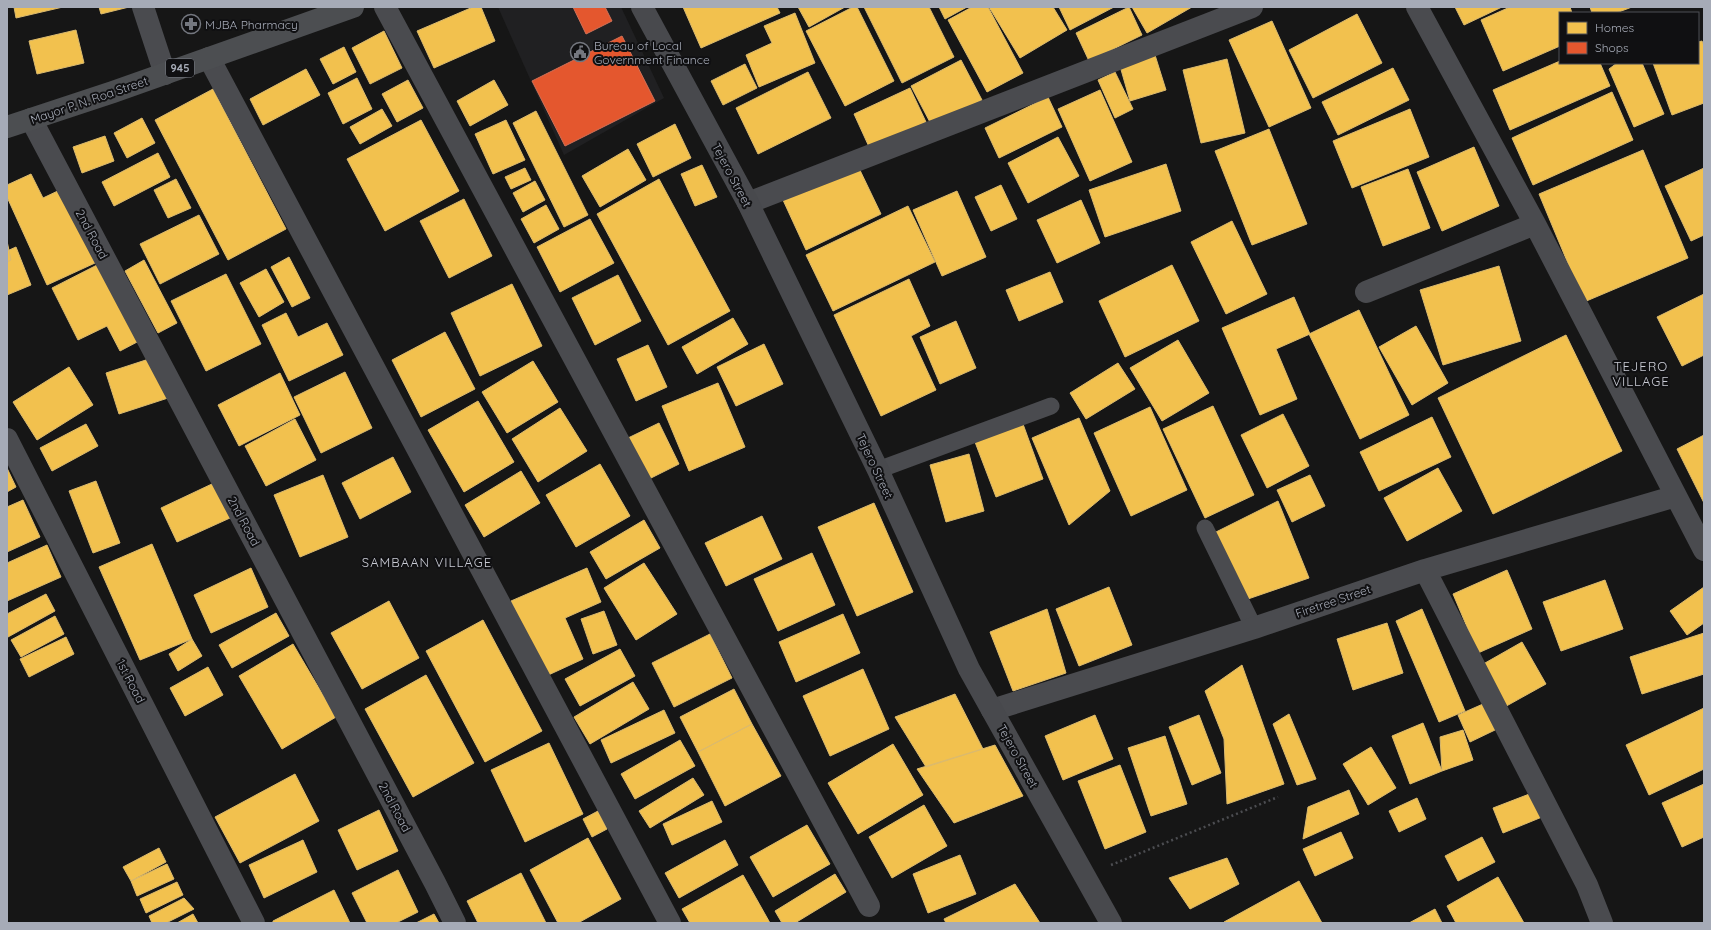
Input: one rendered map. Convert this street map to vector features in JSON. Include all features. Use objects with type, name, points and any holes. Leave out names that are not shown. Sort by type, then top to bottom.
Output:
[{"type":"main road","name":"Mayor P. N. Roa Street","points":[[7,127],[165,74],[353,7]]},
{"type":"main road","name":"Tejero Street","points":[[642,7],[748,203],[878,470],[969,669],[1111,923]]},
{"type":"street","points":[[143,7],[165,74]]},
{"type":"street","points":[[385,7],[869,906]]},
{"type":"street","points":[[748,203],[1252,7]]},
{"type":"street","points":[[1417,7],[1535,224],[1704,550]]},
{"type":"street","points":[[210,58],[670,923]]},
{"type":"street","name":"2nd Road","points":[[31,119],[435,882],[455,923]]},
{"type":"street","points":[[1366,292],[1535,224]]},
{"type":"street","name":"1st Road","points":[[7,439],[254,923]]},
{"type":"street","name":"Firetree Street","points":[[992,710],[1254,628],[1425,570],[1676,496]]},
{"type":"street","points":[[1425,570],[1587,885],[1602,923]]},
{"type":"lane","points":[[878,470],[1051,406]]},
{"type":"lane","points":[[1205,528],[1254,628]]},
{"type":"path","points":[[1085,876],[1278,797]]},
{"type":"shaded area","name":"Bureau of Local Government Finance","points":[[498,7],[621,7],[664,98],[564,155]]},
{"type":"building: Homes","points":[[14,7],[63,7],[16,18]]},
{"type":"building: Homes","points":[[99,7],[129,7],[101,14]]},
{"type":"building: Homes","points":[[473,7],[481,7],[495,41],[434,68],[417,31]]},
{"type":"building: Homes","points":[[683,7],[777,7],[780,13],[701,48]]},
{"type":"building: Homes","points":[[798,7],[845,7],[809,27]]},
{"type":"building: Homes","points":[[853,7],[857,7],[894,81],[845,106],[806,31]]},
{"type":"building: Homes","points":[[864,7],[929,7],[954,57],[902,83]]},
{"type":"building: Homes","points":[[939,7],[967,7],[945,19]]},
{"type":"building: Homes","points":[[972,7],[988,7],[1023,73],[987,92],[948,20]]},
{"type":"building: Homes","points":[[989,7],[1053,7],[1067,30],[1020,58]]},
{"type":"building: Homes","points":[[1059,7],[1114,7],[1070,30]]},
{"type":"building: Homes","points":[[1129,7],[1142,35],[1089,61],[1076,33]]},
{"type":"building: Homes","points":[[1132,7],[1192,7],[1147,33]]},
{"type":"building: Homes","points":[[1455,7],[1502,7],[1464,25]]},
{"type":"building: Homes","points":[[1510,7],[1570,7],[1572,12],[1559,12],[1559,46],[1503,71],[1481,20]]},
{"type":"building: Homes","points":[[1590,7],[1632,7],[1619,12],[1592,12]]},
{"type":"building: Homes","points":[[795,13],[815,63],[759,87],[746,55],[772,43],[764,26]]},
{"type":"building: Homes","points":[[1357,14],[1382,63],[1313,98],[1289,50]]},
{"type":"building: Homes","points":[[1272,21],[1311,108],[1269,127],[1229,40]]},
{"type":"building: Homes","points":[[76,30],[84,63],[37,74],[29,41]]},
{"type":"building: Homes","points":[[384,31],[402,68],[370,84],[352,48]]},
{"type":"building: Homes","points":[[1702,41],[1704,46],[1704,103],[1672,115],[1653,64],[1699,64],[1699,42]]},
{"type":"building: Homes","points":[[344,47],[356,72],[333,84],[320,59]]},
{"type":"building: Homes","points":[[1155,55],[1166,90],[1130,101],[1120,66]]},
{"type":"building: Homes","points":[[1227,59],[1245,133],[1201,143],[1183,70]]},
{"type":"building: Homes","points":[[961,60],[982,100],[932,126],[911,86]]},
{"type":"building: Homes","points":[[1559,61],[1559,64],[1600,64],[1610,86],[1510,130],[1493,90]]},
{"type":"building: Homes","points":[[745,64],[757,88],[723,105],[711,81]]},
{"type":"building: Homes","points":[[1616,64],[1642,64],[1664,114],[1634,127],[1609,69]]},
{"type":"building: Homes","points":[[1393,68],[1409,100],[1338,135],[1322,102]]},
{"type":"building: Homes","points":[[306,69],[320,95],[263,125],[250,99]]},
{"type":"building: Homes","points":[[808,72],[831,118],[758,154],[736,108]]},
{"type":"building: Homes","points":[[1115,72],[1133,109],[1115,118],[1098,80]]},
{"type":"building: Homes","points":[[357,78],[372,109],[343,124],[328,93]]},
{"type":"building: Homes","points":[[408,80],[423,108],[397,122],[382,94]]},
{"type":"building: Homes","points":[[494,80],[508,105],[470,126],[457,101]]},
{"type":"building: Homes","points":[[910,88],[926,122],[870,149],[854,114]]},
{"type":"building: Homes","points":[[213,89],[286,229],[228,260],[155,120]]},
{"type":"building: Homes","points":[[1100,90],[1132,162],[1090,181],[1058,109]]},
{"type":"building: Homes","points":[[1612,92],[1633,140],[1533,185],[1512,138]]},
{"type":"building: Homes","points":[[1048,97],[1062,127],[999,158],[985,128]]},
{"type":"building: Homes","points":[[382,109],[392,126],[360,144],[350,127]]},
{"type":"building: Homes","points":[[1410,109],[1429,157],[1352,188],[1333,141]]},
{"type":"building: Homes","points":[[536,111],[588,215],[564,227],[513,123]]},
{"type":"building: Homes","points":[[142,118],[155,143],[127,158],[114,133]]},
{"type":"building: Homes","points":[[421,120],[459,191],[385,231],[347,159]]},
{"type":"building: Homes","points":[[506,120],[525,160],[493,174],[475,134]]},
{"type":"building: Homes","points":[[675,124],[691,158],[653,177],[637,144]]},
{"type":"building: Homes","points":[[1269,129],[1307,224],[1252,245],[1215,151]]},
{"type":"building: Homes","points":[[105,136],[114,161],[82,173],[73,147]]},
{"type":"building: Homes","points":[[1058,137],[1079,176],[1028,203],[1008,163]]},
{"type":"building: Homes","points":[[1474,147],[1499,206],[1442,231],[1417,172]]},
{"type":"building: Homes","points":[[628,149],[646,180],[600,207],[582,176]]},
{"type":"building: Homes","points":[[1643,150],[1688,258],[1584,302],[1539,194]]},
{"type":"building: Homes","points":[[158,153],[170,177],[114,206],[102,182]]},
{"type":"building: Homes","points":[[857,164],[881,214],[806,250],[783,200]]},
{"type":"building: Homes","points":[[1166,164],[1181,211],[1105,237],[1089,190]]},
{"type":"building: Homes","points":[[702,165],[717,197],[695,206],[681,174]]},
{"type":"building: Homes","points":[[525,168],[531,180],[511,189],[505,177]]},
{"type":"building: Homes","points":[[1704,168],[1704,235],[1691,241],[1665,186]]},
{"type":"building: Homes","points":[[1408,169],[1430,228],[1383,246],[1361,187]]},
{"type":"building: Homes","points":[[31,174],[43,198],[62,189],[95,263],[47,285],[7,197],[7,185]]},
{"type":"building: Homes","points":[[176,179],[191,208],[168,218],[154,190]]},
{"type":"building: Homes","points":[[659,179],[730,311],[668,345],[597,214]]},
{"type":"building: Homes","points":[[535,181],[545,200],[523,212],[513,193]]},
{"type":"building: Homes","points":[[1001,185],[1017,219],[991,231],[975,197]]},
{"type":"building: Homes","points":[[957,191],[986,257],[942,276],[913,210]]},
{"type":"building: Homes","points":[[464,199],[492,256],[449,278],[420,221]]},
{"type":"building: Homes","points":[[1081,200],[1100,243],[1057,263],[1037,220]]},
{"type":"building: Homes","points":[[546,205],[559,229],[534,243],[521,219]]},
{"type":"building: Homes","points":[[908,206],[935,262],[833,311],[806,255]]},
{"type":"building: Homes","points":[[199,215],[219,254],[160,284],[140,244]]},
{"type":"building: Homes","points":[[590,219],[614,263],[560,292],[537,247]]},
{"type":"building: Homes","points":[[1232,221],[1267,294],[1226,314],[1191,242]]},
{"type":"building: Homes","points":[[7,241],[11,260],[7,262]]},
{"type":"building: Homes","points":[[16,247],[31,285],[7,295],[7,251]]},
{"type":"building: Homes","points":[[289,257],[310,298],[292,307],[271,267]]},
{"type":"building: Homes","points":[[144,260],[177,323],[158,333],[125,271]]},
{"type":"building: Homes","points":[[101,263],[139,341],[120,351],[107,326],[78,340],[52,288]]},
{"type":"building: Homes","points":[[1172,265],[1199,321],[1125,357],[1099,301]]},
{"type":"building: Homes","points":[[1499,266],[1521,341],[1443,365],[1420,290]]},
{"type":"building: Homes","points":[[266,269],[284,302],[259,317],[240,283]]},
{"type":"building: Homes","points":[[1050,272],[1063,302],[1019,321],[1006,290]]},
{"type":"building: Homes","points":[[226,274],[261,344],[206,371],[171,301]]},
{"type":"building: Homes","points":[[618,275],[641,321],[595,345],[572,298]]},
{"type":"building: Homes","points":[[909,279],[930,326],[911,336],[936,390],[881,416],[834,315]]},
{"type":"building: Homes","points":[[512,284],[542,346],[480,376],[451,313]]},
{"type":"building: Homes","points":[[1704,294],[1704,355],[1682,366],[1657,317]]},
{"type":"building: Homes","points":[[1294,297],[1310,334],[1276,349],[1297,399],[1260,415],[1222,328]]},
{"type":"building: Homes","points":[[1359,310],[1409,415],[1360,439],[1309,334]]},
{"type":"building: Homes","points":[[286,313],[298,337],[327,323],[343,355],[289,381],[262,325]]},
{"type":"building: Homes","points":[[733,318],[748,344],[697,374],[682,347]]},
{"type":"building: Homes","points":[[956,321],[976,368],[940,384],[920,337]]},
{"type":"building: Homes","points":[[1416,326],[1448,383],[1412,405],[1379,347]]},
{"type":"building: Homes","points":[[445,332],[475,389],[421,417],[392,360]]},
{"type":"building: Homes","points":[[1566,335],[1622,451],[1493,514],[1438,398]]},
{"type":"building: Homes","points":[[1178,340],[1209,393],[1162,421],[1130,368]]},
{"type":"building: Homes","points":[[764,344],[783,384],[736,406],[717,367]]},
{"type":"building: Homes","points":[[648,345],[667,387],[636,401],[617,359]]},
{"type":"building: Homes","points":[[155,357],[168,398],[119,414],[106,373]]},
{"type":"building: Homes","points":[[533,361],[558,402],[507,433],[482,392]]},
{"type":"building: Homes","points":[[1118,363],[1135,389],[1086,419],[1070,393]]},
{"type":"building: Homes","points":[[69,367],[93,405],[37,440],[13,402]]},
{"type":"building: Homes","points":[[345,372],[372,428],[321,453],[294,397]]},
{"type":"building: Homes","points":[[280,373],[300,415],[239,446],[218,405]]},
{"type":"building: Homes","points":[[718,383],[745,447],[689,471],[662,406]]},
{"type":"building: Homes","points":[[478,401],[514,462],[464,492],[428,430]]},
{"type":"building: Homes","points":[[1213,406],[1254,495],[1205,518],[1163,429]]},
{"type":"building: Homes","points":[[1150,407],[1187,490],[1131,516],[1094,433]]},
{"type":"building: Homes","points":[[560,408],[587,451],[538,482],[512,439]]},
{"type":"building: Homes","points":[[1283,414],[1309,466],[1267,488],[1241,435]]},
{"type":"building: Homes","points":[[1432,417],[1451,457],[1379,491],[1360,452]]},
{"type":"building: Homes","points":[[1079,418],[1110,491],[1069,525],[1032,438]]},
{"type":"building: Homes","points":[[295,419],[316,460],[266,486],[245,446]]},
{"type":"building: Homes","points":[[659,423],[679,464],[647,480],[628,438]]},
{"type":"building: Homes","points":[[86,424],[98,446],[52,471],[40,448]]},
{"type":"building: Homes","points":[[1023,424],[1043,479],[996,497],[975,442]]},
{"type":"building: Homes","points":[[1704,435],[1704,503],[1677,449]]},
{"type":"building: Homes","points":[[969,454],[984,511],[946,522],[930,465]]},
{"type":"building: Homes","points":[[393,457],[411,492],[360,519],[342,483]]},
{"type":"building: Homes","points":[[600,464],[630,516],[576,547],[546,495]]},
{"type":"building: Homes","points":[[7,468],[16,487],[7,492]]},
{"type":"building: Homes","points":[[1438,468],[1462,511],[1407,541],[1384,498]]},
{"type":"building: Homes","points":[[521,471],[540,503],[484,537],[465,505]]},
{"type":"building: Homes","points":[[323,475],[348,537],[300,557],[274,495]]},
{"type":"building: Homes","points":[[1310,475],[1325,506],[1292,522],[1277,490]]},
{"type":"building: Homes","points":[[96,481],[120,543],[93,553],[69,491]]},
{"type":"building: Homes","points":[[214,483],[230,518],[177,542],[161,508]]},
{"type":"building: Homes","points":[[23,500],[40,537],[7,552],[7,507]]},
{"type":"building: Homes","points":[[1278,501],[1309,578],[1245,600],[1212,534]]},
{"type":"building: Homes","points":[[874,503],[913,592],[857,616],[818,527]]},
{"type":"building: Homes","points":[[762,516],[782,559],[726,586],[705,543]]},
{"type":"building: Homes","points":[[644,520],[660,548],[606,579],[590,552]]},
{"type":"building: Homes","points":[[152,544],[192,639],[140,660],[99,567]]},
{"type":"building: Homes","points":[[47,545],[61,577],[7,601],[7,563]]},
{"type":"building: Homes","points":[[812,553],[835,605],[778,631],[754,579]]},
{"type":"building: Homes","points":[[644,563],[677,614],[636,640],[604,588]]},
{"type":"building: Homes","points":[[251,568],[268,607],[211,633],[194,595]]},
{"type":"building: Homes","points":[[587,568],[601,602],[565,618],[583,659],[544,677],[511,601]]},
{"type":"building: Homes","points":[[1507,570],[1532,629],[1478,653],[1453,594]]},
{"type":"building: Homes","points":[[1605,580],[1623,629],[1561,651],[1543,602]]},
{"type":"building: Homes","points":[[1109,587],[1132,645],[1079,666],[1056,609]]},
{"type":"building: Homes","points":[[1704,587],[1704,623],[1687,635],[1670,611]]},
{"type":"building: Homes","points":[[46,594],[55,611],[8,637],[7,614]]},
{"type":"building: Homes","points":[[389,601],[419,658],[362,689],[331,633]]},
{"type":"building: Homes","points":[[1047,609],[1066,673],[1013,691],[990,632]]},
{"type":"building: Homes","points":[[1422,609],[1465,711],[1439,722],[1396,621]]},
{"type":"building: Homes","points":[[604,611],[617,645],[593,654],[581,619]]},
{"type":"building: Homes","points":[[276,613],[289,636],[232,668],[219,645]]},
{"type":"building: Homes","points":[[843,614],[860,653],[796,682],[779,642]]},
{"type":"building: Homes","points":[[55,616],[64,634],[21,657],[11,640]]},
{"type":"building: Homes","points":[[483,620],[542,731],[485,762],[426,651]]},
{"type":"building: Homes","points":[[1387,623],[1403,673],[1353,690],[1337,639]]},
{"type":"building: Homes","points":[[1704,633],[1704,674],[1642,694],[1630,657]]},
{"type":"building: Homes","points":[[710,634],[732,678],[674,707],[652,663]]},
{"type":"building: Homes","points":[[66,637],[74,654],[29,677],[20,659]]},
{"type":"building: Homes","points":[[192,639],[202,656],[178,671],[169,654]]},
{"type":"building: Homes","points":[[1522,642],[1546,684],[1501,709],[1478,667]]},
{"type":"building: Homes","points":[[293,644],[336,717],[282,749],[239,676]]},
{"type":"building: Homes","points":[[620,649],[635,676],[580,706],[565,679]]},
{"type":"building: Homes","points":[[1242,665],[1284,784],[1227,804],[1224,739],[1205,691]]},
{"type":"building: Homes","points":[[208,667],[223,695],[185,716],[170,688]]},
{"type":"building: Homes","points":[[863,669],[889,729],[830,756],[803,696]]},
{"type":"building: Homes","points":[[426,675],[474,763],[413,797],[365,709]]},
{"type":"building: Homes","points":[[633,682],[649,709],[590,744],[574,717]]},
{"type":"building: Homes","points":[[734,689],[752,724],[698,752],[680,717]]},
{"type":"building: Homes","points":[[955,694],[983,749],[926,767],[895,717]]},
{"type":"building: Homes","points":[[1483,704],[1495,730],[1470,742],[1458,715]]},
{"type":"building: Homes","points":[[1704,708],[1704,769],[1649,795],[1626,745]]},
{"type":"building: Homes","points":[[664,710],[675,733],[611,763],[601,740]]},
{"type":"building: Homes","points":[[1289,714],[1316,779],[1297,785],[1273,724]]},
{"type":"building: Homes","points":[[1095,715],[1113,759],[1063,780],[1045,736]]},
{"type":"building: Homes","points":[[1199,715],[1221,773],[1192,785],[1169,727]]},
{"type":"building: Homes","points":[[1423,723],[1442,771],[1410,784],[1392,736]]},
{"type":"building: Homes","points":[[752,724],[781,776],[725,806],[698,752]]},
{"type":"building: Homes","points":[[1463,730],[1473,760],[1442,771],[1440,737]]},
{"type":"building: Homes","points":[[1165,736],[1187,804],[1151,816],[1128,748]]},
{"type":"building: Homes","points":[[680,740],[695,766],[635,799],[621,774]]},
{"type":"building: Homes","points":[[549,743],[583,814],[525,842],[491,770]]},
{"type":"building: Homes","points":[[893,744],[923,795],[858,834],[828,783]]},
{"type":"building: Homes","points":[[995,745],[1023,796],[954,823],[917,769]]},
{"type":"building: Homes","points":[[1371,747],[1396,788],[1368,805],[1343,764]]},
{"type":"building: Homes","points":[[1120,765],[1146,832],[1105,849],[1078,781]]},
{"type":"building: Homes","points":[[295,774],[319,821],[240,863],[215,817]]},
{"type":"building: Homes","points":[[693,778],[704,795],[650,828],[639,811]]},
{"type":"building: Homes","points":[[1704,784],[1704,837],[1682,847],[1662,803]]},
{"type":"building: Homes","points":[[1349,790],[1359,814],[1303,839],[1308,807]]},
{"type":"building: Homes","points":[[1532,793],[1542,817],[1503,833],[1493,808]]},
{"type":"building: Homes","points":[[1417,798],[1426,819],[1399,832],[1389,811]]},
{"type":"building: Homes","points":[[712,801],[722,822],[672,845],[663,824]]},
{"type":"building: Homes","points":[[924,805],[947,846],[892,878],[869,837]]},
{"type":"building: Homes","points":[[379,810],[398,851],[357,870],[338,830]]},
{"type":"building: Homes","points":[[598,811],[607,829],[592,837],[583,819]]},
{"type":"building: Homes","points":[[807,825],[830,864],[773,897],[750,857]]},
{"type":"building: Homes","points":[[1341,832],[1353,858],[1315,876],[1303,849]]},
{"type":"building: Homes","points":[[1482,837],[1495,862],[1458,881],[1445,856]]},
{"type":"building: Homes","points":[[588,838],[621,899],[578,923],[558,923],[530,870]]},
{"type":"building: Homes","points":[[303,840],[317,872],[264,898],[249,865]]},
{"type":"building: Homes","points":[[725,840],[738,865],[679,898],[665,873]]},
{"type":"building: Homes","points":[[159,848],[166,862],[131,881],[123,867]]},
{"type":"building: Homes","points":[[960,855],[976,894],[928,913],[913,874]]},
{"type":"building: Homes","points":[[1227,858],[1239,884],[1190,909],[1169,878]]},
{"type":"building: Homes","points":[[167,864],[174,879],[137,896],[131,881]]},
{"type":"building: Homes","points":[[398,870],[418,912],[396,923],[367,923],[352,893]]},
{"type":"building: Homes","points":[[521,873],[546,923],[478,923],[467,901]]},
{"type":"building: Homes","points":[[835,874],[846,892],[795,923],[782,923],[775,911]]},
{"type":"building: Homes","points":[[743,875],[770,923],[690,923],[682,909]]},
{"type":"building: Homes","points":[[1498,877],[1524,923],[1456,923],[1447,906]]},
{"type":"building: Homes","points":[[1299,881],[1322,923],[1224,923],[1224,922]]},
{"type":"building: Homes","points":[[177,882],[183,895],[146,913],[140,899]]},
{"type":"building: Homes","points":[[1015,884],[1040,923],[946,923],[944,919]]},
{"type":"building: Homes","points":[[334,890],[350,923],[273,923],[273,921]]},
{"type":"building: Homes","points":[[184,898],[194,909],[166,923],[152,923],[149,916]]},
{"type":"building: Homes","points":[[1435,909],[1442,923],[1409,923]]},
{"type":"building: Homes","points":[[193,914],[198,923],[177,923]]},
{"type":"building: Homes","points":[[434,914],[439,923],[416,923]]},
{"type":"building: Shops","points":[[573,7],[605,7],[612,21],[586,34]]},
{"type":"building: Shops","points":[[622,36],[655,101],[565,146],[532,81]]},
{"type":"place","name":"MJBA Pharmacy","points":[[191,24]]},
{"type":"place","name":"Bureau of Local Government Finance","points":[[580,52]]},
{"type":"district","name":"TEJERO VILLAGE","points":[[1641,374]]},
{"type":"district","name":"SAMBAAN VILLAGE","points":[[427,562]]}]
